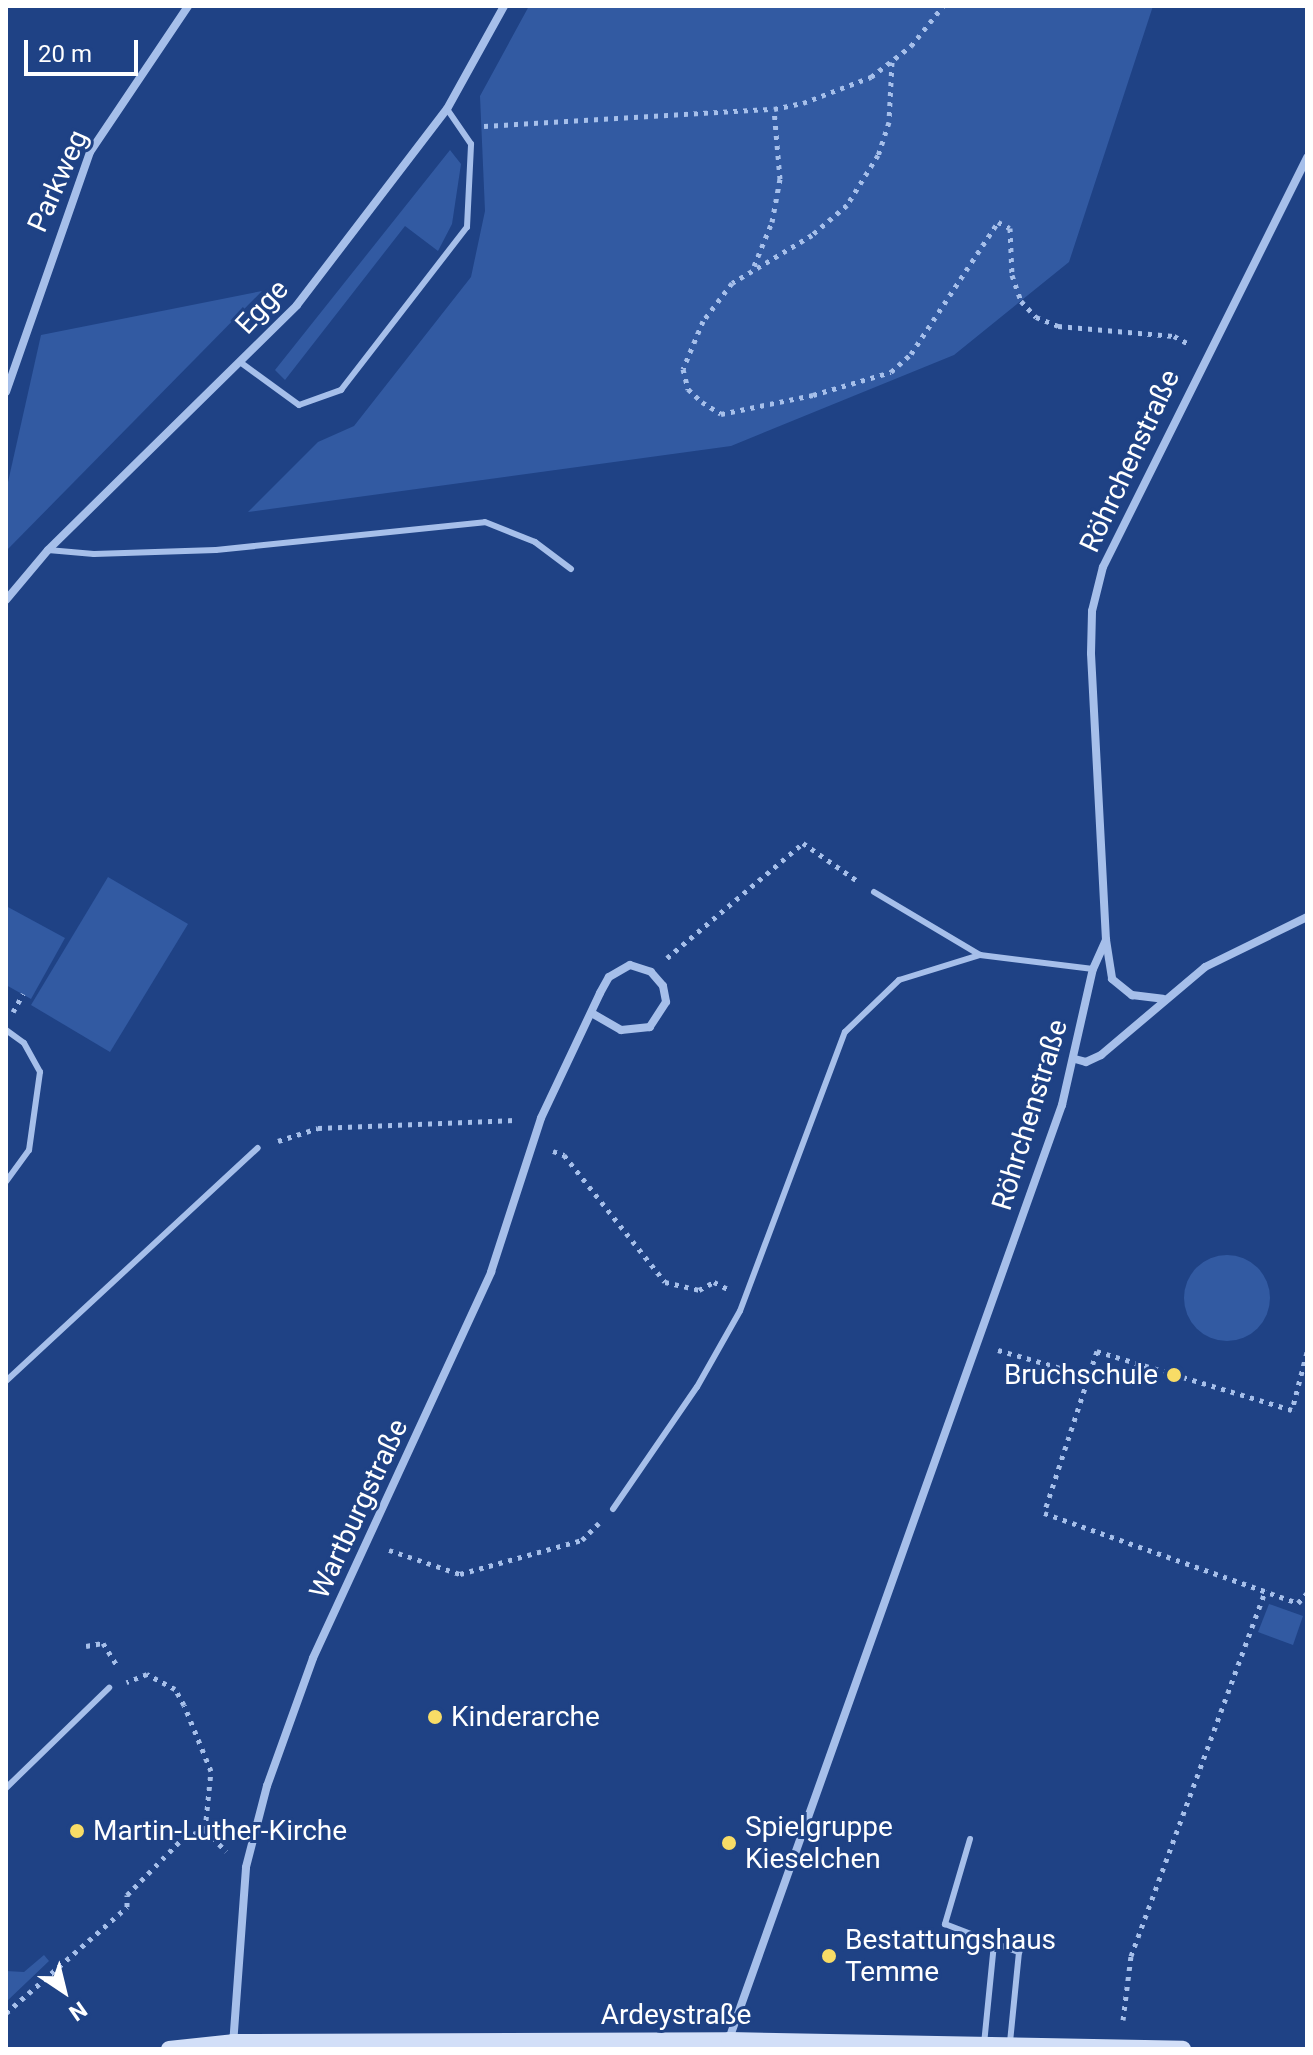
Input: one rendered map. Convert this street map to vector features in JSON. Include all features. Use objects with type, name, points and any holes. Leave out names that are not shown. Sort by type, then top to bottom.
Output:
[{"type":"main road","name":"Ardeystraße","points":[[169,2049],[729,2040],[1183,2049]]},
{"type":"street","name":"Parkweg","points":[[6,392],[90,152],[188,6]]},
{"type":"street","name":"Egge","points":[[6,600],[48,550],[297,305],[447,109],[504,6]]},
{"type":"street","name":"Röhrchenstraße","points":[[729,2040],[979,1342],[1075,1059],[1093,969],[1106,940],[1092,611],[1103,567],[1205,353],[1307,157]]},
{"type":"street","points":[[1075,1059],[1086,1062],[1101,1055],[1163,999],[1258,937],[1307,917]]},
{"type":"street","points":[[1106,940],[1112,979],[1132,995],[1163,999]]},
{"type":"street","name":"Wartburgstraße","points":[[232,2046],[246,1867],[267,1786],[313,1658],[369,1543],[491,1272],[534,1144],[591,1013],[609,977],[630,965],[651,972]]},
{"type":"street","points":[[591,1013],[621,1030],[650,1027],[666,1002],[663,986],[651,972]]},
{"type":"lane","points":[[240,362],[299,405],[341,390],[467,227],[471,144],[447,109]]},
{"type":"lane","points":[[48,550],[216,550],[485,522],[535,542],[571,569]]},
{"type":"lane","points":[[874,892],[980,955],[1093,969]]},
{"type":"lane","points":[[613,1509],[697,1387],[745,1298],[845,1032],[899,980],[980,955]]},
{"type":"lane","points":[[6,1030],[24,1043],[40,1072],[29,1150],[6,1182]]},
{"type":"lane","points":[[6,1381],[258,1148]]},
{"type":"lane","points":[[6,1788],[109,1688]]},
{"type":"lane","points":[[970,1839],[945,1924],[1019,1952],[1009,2046]]},
{"type":"lane","points":[[984,2044],[994,1943]]},
{"type":"path","points":[[447,109],[483,126],[774,109],[836,92],[892,62],[943,6]]},
{"type":"path","points":[[892,62],[889,122],[878,155],[847,205],[812,235],[753,267],[716,302],[683,369],[688,389],[721,414],[813,395],[891,372],[911,354],[998,222],[1010,228],[1012,275],[1021,301],[1036,317],[1058,326],[1174,336],[1205,353]]},
{"type":"path","points":[[753,267],[772,222],[780,179],[774,109]]},
{"type":"path","points":[[651,972],[803,843],[874,892]]},
{"type":"path","points":[[258,1148],[318,1128],[505,1120]]},
{"type":"path","points":[[534,1144],[564,1155],[665,1282],[699,1290],[714,1282],[745,1298]]},
{"type":"path","points":[[979,1342],[1088,1376]]},
{"type":"path","points":[[1307,1352],[1292,1410],[1097,1351],[1044,1513],[1298,1603],[1307,1593]]},
{"type":"path","points":[[369,1543],[460,1574],[582,1540],[613,1509]]},
{"type":"path","points":[[1120,2049],[1131,1956],[1266,1590]]},
{"type":"path","points":[[86,1646],[103,1643],[127,1682]]},
{"type":"path","points":[[109,1688],[147,1674],[175,1689],[211,1771],[205,1830],[223,1849]]},
{"type":"path","points":[[6,2013],[127,1907],[127,1895],[184,1837],[205,1830]]},
{"type":"shaded area","points":[[529,6],[1153,6],[1069,262],[954,355],[731,446],[248,512],[318,442],[354,426],[471,277],[485,211],[480,96]]},
{"type":"shaded area","points":[[450,150],[461,164],[452,224],[438,251],[405,226],[285,380],[275,370]]},
{"type":"shaded area","points":[[262,291],[6,551],[6,491],[41,335]]},
{"type":"shaded area","points":[[108,877],[188,924],[110,1052],[31,1005]]},
{"type":"shaded area","points":[[6,906],[65,938],[31,999],[6,985]]},
{"type":"shaded area","points":[[1227,1255],[1251,1262],[1263,1274],[1270,1298],[1263,1322],[1251,1334],[1227,1341],[1203,1334],[1191,1322],[1184,1298],[1191,1274],[1203,1262]]},
{"type":"shaded area","points":[[1269,1604],[1303,1616],[1293,1645],[1258,1632]]},
{"type":"shaded area","points":[[44,1955],[49,1961],[6,2002],[6,1971],[24,1972]]},
{"type":"place","name":"Bruchschule","points":[[1174,1375]]},
{"type":"place","name":"Kinderarche","points":[[435,1717]]},
{"type":"place","name":"Martin-Luther-Kirche","points":[[77,1831]]},
{"type":"place","name":"Spielgruppe Kieselchen","points":[[729,1843]]},
{"type":"place","name":"Bestattungshaus Temme","points":[[829,1956]]}]
